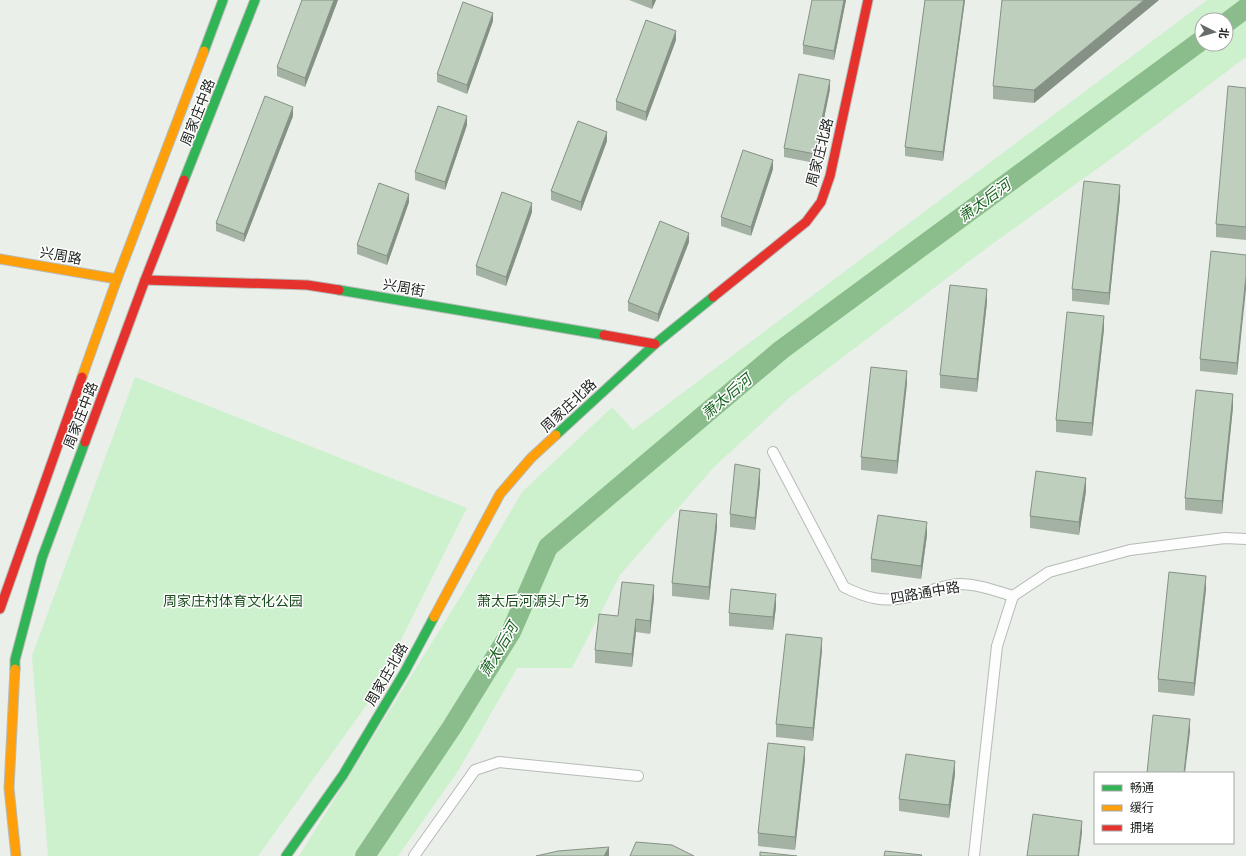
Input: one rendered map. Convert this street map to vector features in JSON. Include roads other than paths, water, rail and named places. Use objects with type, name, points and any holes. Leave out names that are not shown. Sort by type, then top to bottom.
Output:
[{"type":"street","name":"周家庄中路","points":[[0,609],[43,484],[117,279],[223,0]]},
{"type":"street","name":"周家庄中路","points":[[16,856],[9,788],[15,660],[42,558],[146,280],[255,0]]},
{"type":"street","name":"周家庄北路","points":[[286,856],[343,775],[404,673],[500,494],[531,458],[655,344],[806,222],[821,202],[830,176],[868,0]]},
{"type":"street","name":"兴周路","points":[[0,259],[117,279]]},
{"type":"street","name":"兴周街","points":[[146,280],[307,285],[655,344]]},
{"type":"street","name":"四路通中路","points":[[773,452],[844,587],[863,596],[880,599],[908,597],[925,591],[959,584],[984,587],[1013,596]]},
{"type":"street","points":[[974,856],[997,646],[1013,596],[1049,572],[1130,550],[1225,538],[1246,539]]},
{"type":"street","points":[[414,856],[474,770],[499,762],[638,776]]},
{"type":"waterway","name":"萧太后河","points":[[1234,17],[1246,8]]},
{"type":"waterway","name":"萧太后河","points":[[365,856],[452,727],[511,632],[548,547],[781,350],[1194,46]]},
{"type":"park label","name":"周家庄村体育文化公园","points":[[233,600]]},
{"type":"park label","name":"萧太后河源头广场","points":[[533,600]]}]
